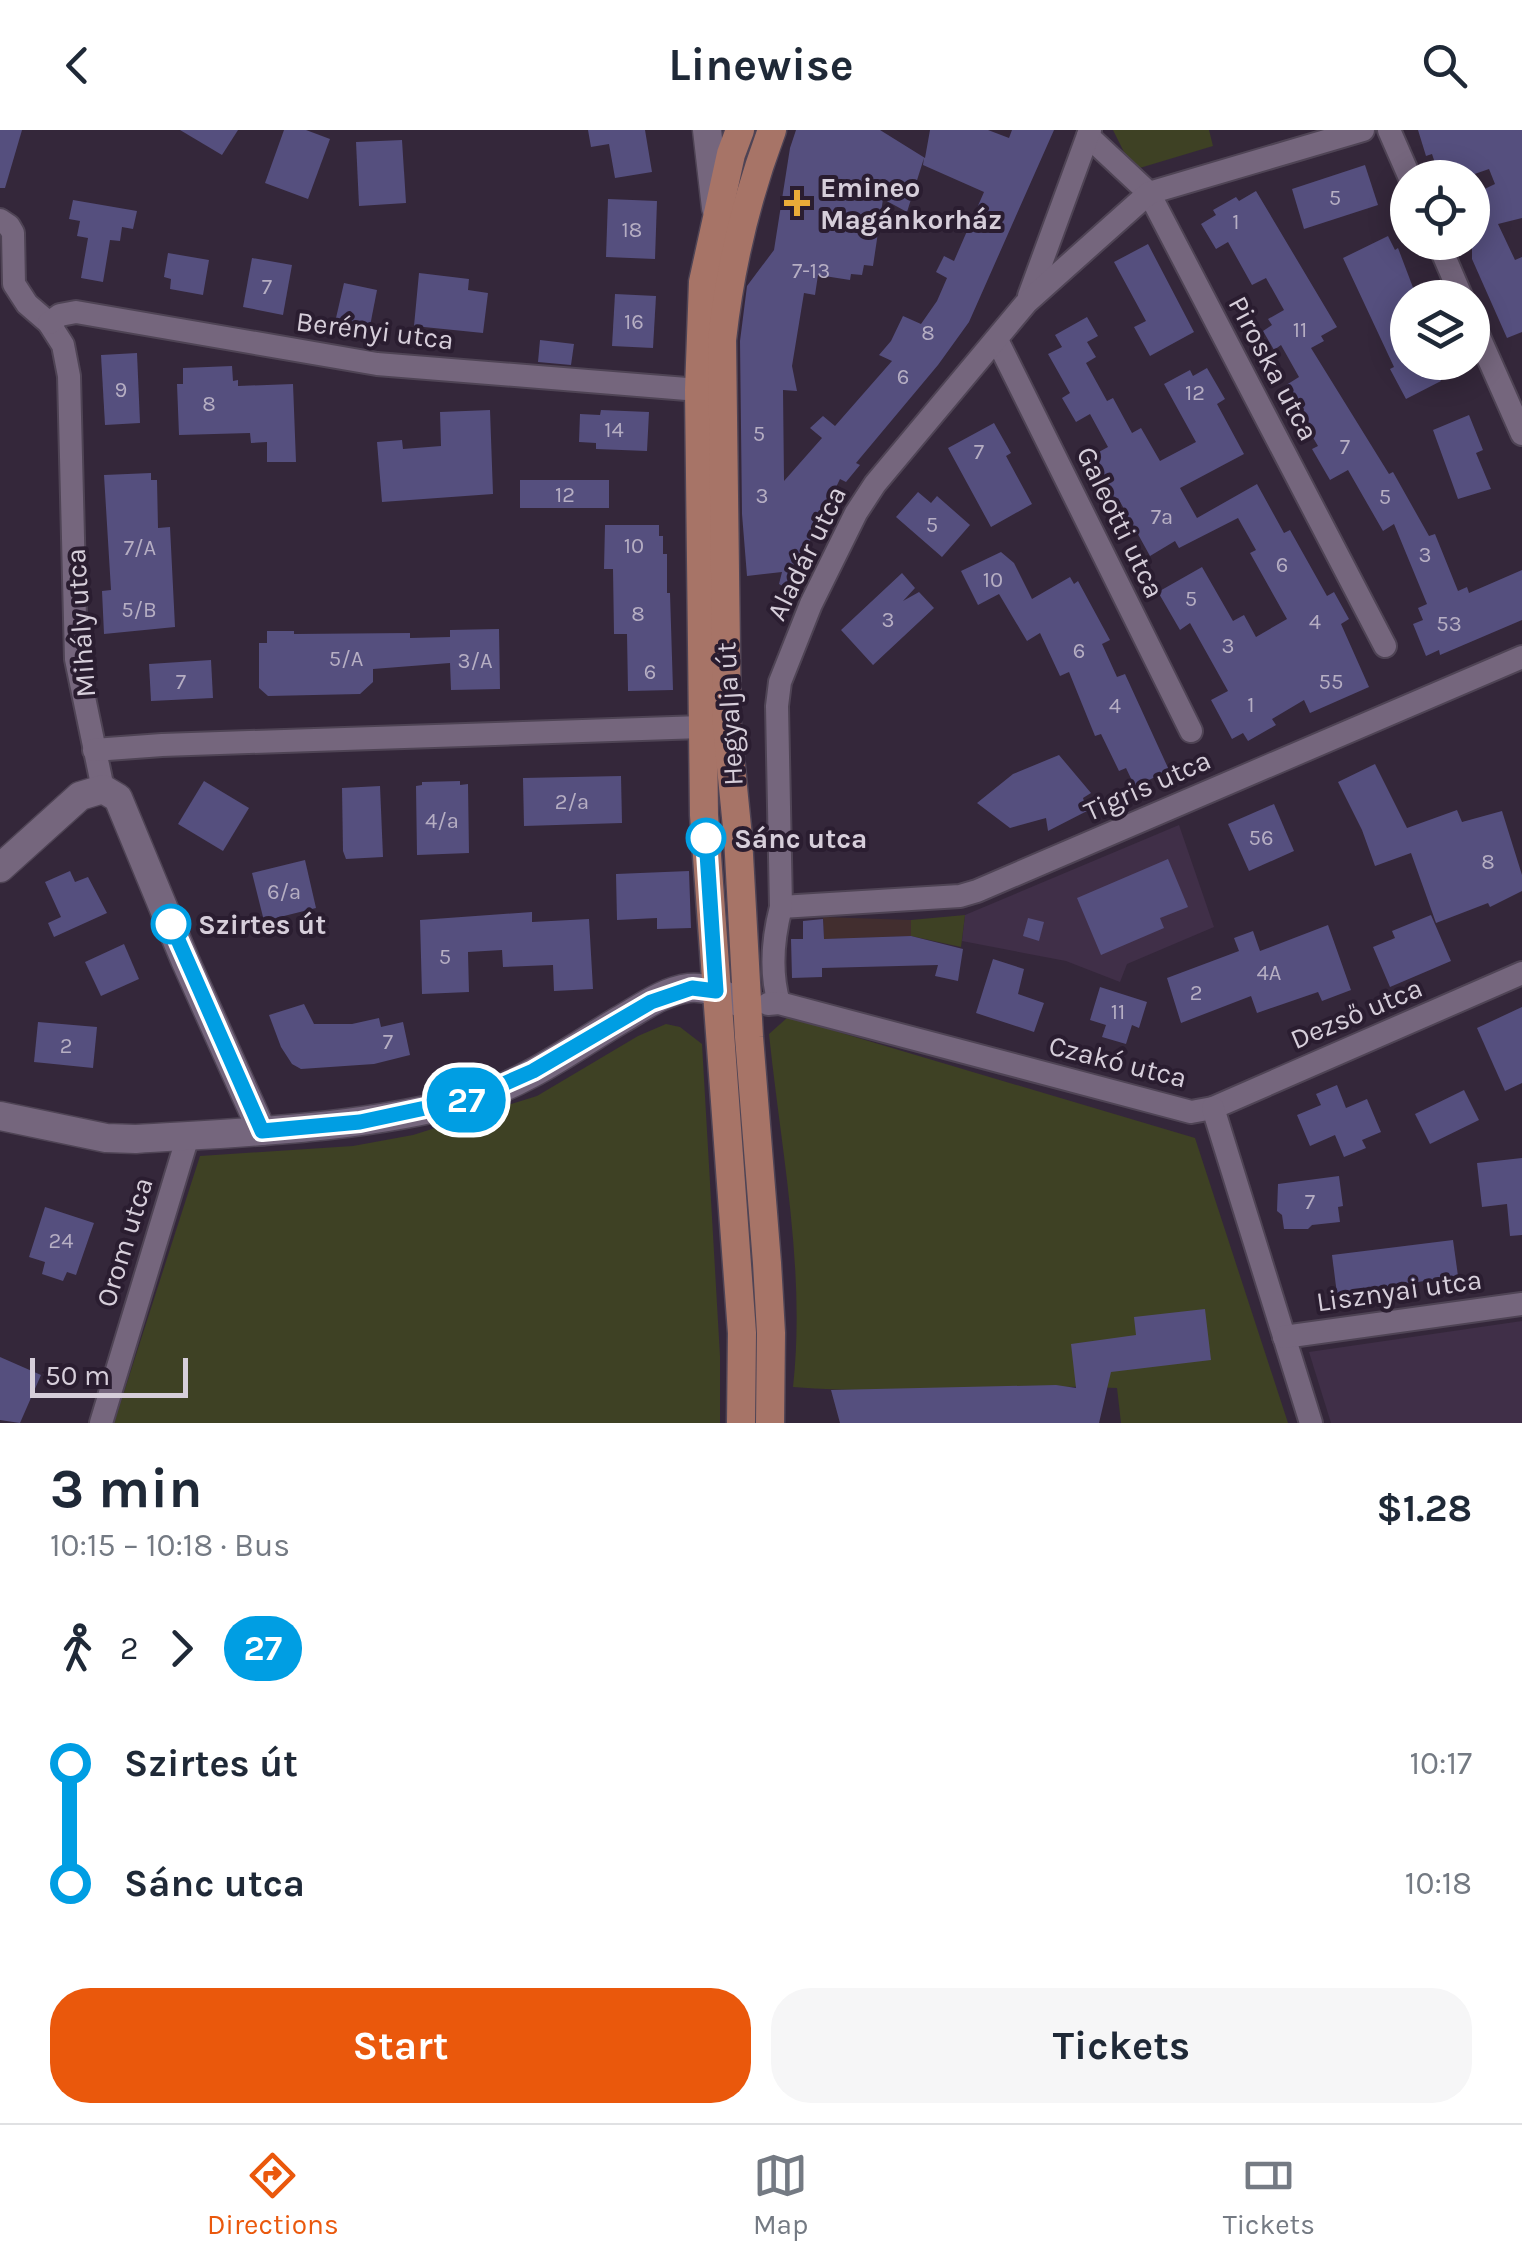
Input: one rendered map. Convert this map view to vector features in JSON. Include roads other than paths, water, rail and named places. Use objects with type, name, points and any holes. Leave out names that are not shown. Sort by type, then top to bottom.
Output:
[{"type":"main road","name":"Hegyalja út","points":[[740,130],[716,214],[703,282],[700,390],[702,727],[716,991],[742,1333],[741,1423]]},
{"type":"main road","name":"Hegyalja út","points":[[770,1423],[769,1298],[727,726],[722,340],[728,278],[745,208],[772,130]]},
{"type":"street","points":[[707,130],[716,214]]},
{"type":"street","points":[[1149,193],[1362,130]]},
{"type":"street","points":[[1389,130],[1402,160]]},
{"type":"street","name":"Piroska utca","points":[[1089,133],[1149,193],[1385,646]]},
{"type":"street","name":"Aladár utca","points":[[1027,302],[1089,133]]},
{"type":"street","name":"Aladár utca","points":[[779,1004],[774,986],[774,934],[781,907],[777,706],[780,682],[839,543],[875,484],[1027,302],[1149,193]]},
{"type":"street","name":"Mihály utca","points":[[0,220],[13,233],[14,284],[63,345],[69,376],[76,659],[103,788],[118,798],[127,816],[185,960],[262,1131]]},
{"type":"street","name":"Berényi utca","points":[[48,323],[60,315],[76,312],[377,364],[700,390]]},
{"type":"street","name":"Galeotti utca","points":[[996,340],[1191,731]]},
{"type":"street","points":[[1490,362],[1522,434]]},
{"type":"street","name":"Tigris utca","points":[[781,907],[960,896],[977,891],[1522,657]]},
{"type":"street","points":[[94,750],[162,744],[702,727]]},
{"type":"street","points":[[0,868],[80,796],[103,788]]},
{"type":"street","name":"Dezső utca","points":[[1213,1108],[1522,973]]},
{"type":"street","points":[[0,1116],[106,1138],[188,1136],[360,1122],[472,1098],[533,1071],[651,1002],[692,988],[716,991],[746,1006]]},
{"type":"street","name":"Czakó utca","points":[[746,1006],[779,1004],[1190,1112],[1213,1108],[1311,1423]]},
{"type":"street","name":"Orom utca","points":[[101,1423],[188,1136]]},
{"type":"street","name":"Lisznyai utca","points":[[1284,1337],[1522,1304]]},
{"type":"place","name":"Emineo Magánkorház","points":[[797,203]]},
{"type":"place","name":"Sánc utca","points":[[706,838]]},
{"type":"place","name":"Szirtes út","points":[[171,924]]}]
